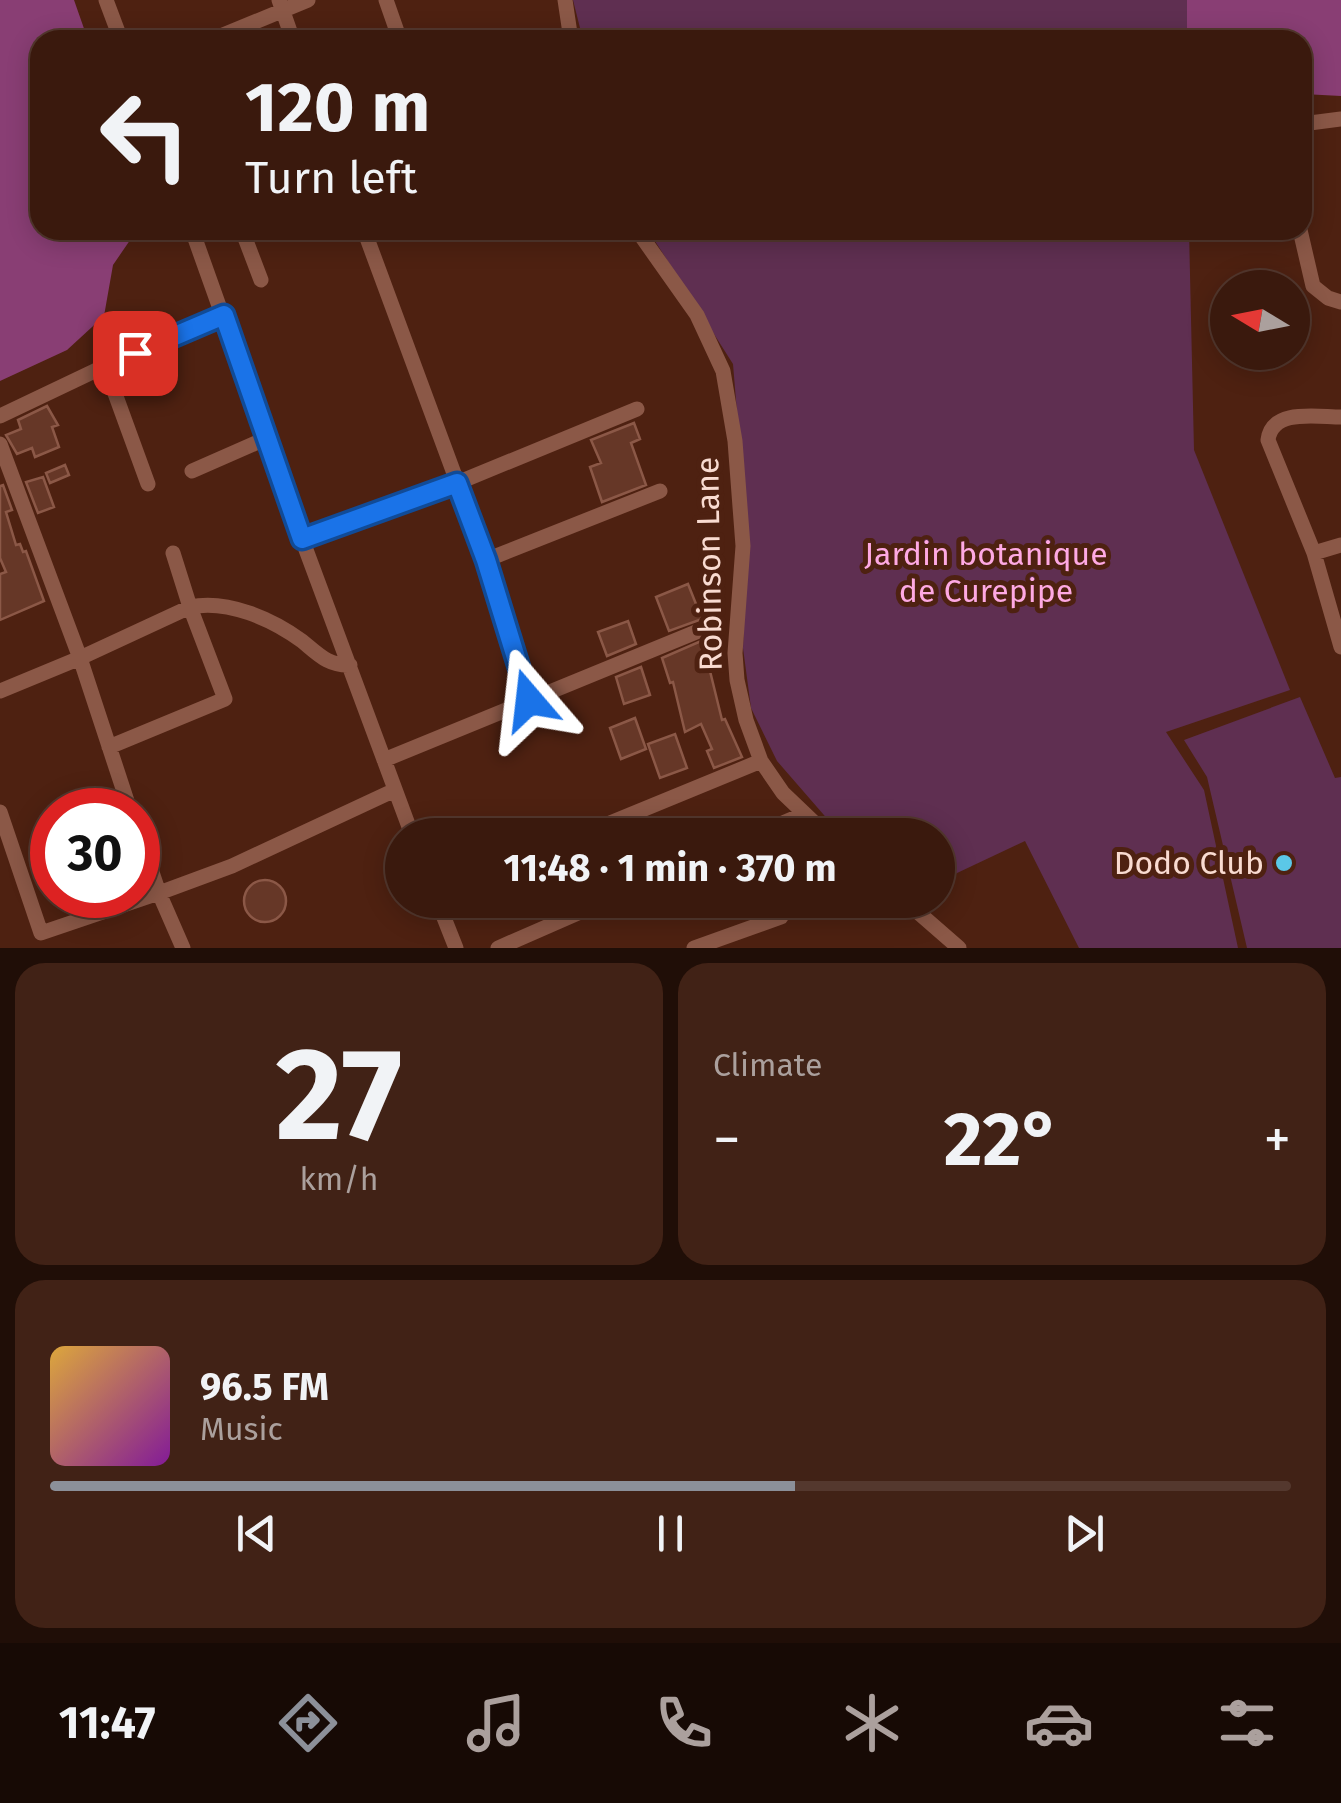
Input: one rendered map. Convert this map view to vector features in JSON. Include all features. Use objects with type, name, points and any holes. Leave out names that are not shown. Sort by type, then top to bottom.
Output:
[{"type":"street","points":[[106,0],[117,30]]},
{"type":"street","points":[[236,30],[281,6],[308,0]]},
{"type":"street","points":[[386,0],[396,30]]},
{"type":"street","points":[[565,0],[570,30]]},
{"type":"street","points":[[281,6],[289,30]]},
{"type":"street","points":[[1312,123],[1341,120]]},
{"type":"street","points":[[196,240],[406,818]]},
{"type":"street","points":[[246,240],[260,280]]},
{"type":"street","points":[[368,240],[486,560],[529,700]]},
{"type":"street","name":"Robinson Lane","points":[[644,240],[697,315],[724,370],[735,441],[743,546],[735,653],[737,680],[761,761],[808,818]]},
{"type":"street","points":[[1302,240],[1312,286],[1341,302]]},
{"type":"street","points":[[0,416],[224,315]]},
{"type":"street","points":[[105,366],[148,484]]},
{"type":"street","points":[[302,539],[457,483],[637,409]]},
{"type":"street","points":[[1341,416],[1276,421],[1268,440],[1314,554],[1341,647]]},
{"type":"street","points":[[192,471],[267,438]]},
{"type":"street","points":[[0,444],[80,658],[123,788]]},
{"type":"street","points":[[486,560],[660,491]]},
{"type":"street","points":[[1314,554],[1341,546]]},
{"type":"street","points":[[109,747],[225,700],[173,553]]},
{"type":"street","points":[[0,691],[190,607],[217,605],[244,611],[298,638],[329,664],[350,665]]},
{"type":"street","points":[[384,760],[700,630]]},
{"type":"street","points":[[622,818],[761,761]]},
{"type":"street","points":[[160,894],[232,866],[395,790]]},
{"type":"street","points":[[0,812],[30,901]]},
{"type":"street","points":[[795,818],[804,814]]},
{"type":"street","points":[[160,896],[183,948]]},
{"type":"street","points":[[36,918],[41,933],[86,918]]},
{"type":"street","points":[[444,918],[456,948]]},
{"type":"street","points":[[498,948],[567,918]]},
{"type":"street","points":[[694,948],[778,918]]},
{"type":"street","points":[[925,918],[959,948]]},
{"type":"green space","points":[[573,0],[1187,0],[1187,30],[580,30]]},
{"type":"green space","name":"Jardin botanique de Curepipe","points":[[654,240],[1189,240],[1194,450],[1290,690],[1166,732],[1204,790],[1238,948],[1079,948],[1025,841],[955,874],[955,818],[827,818],[777,761],[751,708],[743,648],[747,534],[733,364]]},
{"type":"green space","name":"Dodo Club","points":[[1300,697],[1335,778],[1341,777],[1341,948],[1247,948],[1207,777],[1184,740]]},
{"type":"shaded area","points":[[0,0],[74,0],[84,30],[30,30],[30,240],[130,240],[113,265],[104,316],[67,350],[0,381]]},
{"type":"shaded area","points":[[1187,0],[1341,0],[1341,96],[1312,94],[1312,30],[1187,30]]},
{"type":"building","points":[[47,406],[58,425],[52,427],[59,447],[35,457],[32,448],[17,454],[6,435],[21,429],[18,420]]},
{"type":"building","points":[[634,423],[640,439],[631,443],[646,485],[602,502],[590,467],[601,463],[591,440]]},
{"type":"building","points":[[65,465],[69,475],[50,483],[46,473]]},
{"type":"building","points":[[43,477],[54,507],[38,513],[26,482]]},
{"type":"building","points":[[3,485],[12,510],[6,512],[16,545],[26,551],[44,601],[0,620],[0,574],[6,572],[0,558]]},
{"type":"building","points":[[688,584],[702,619],[669,631],[656,597]]},
{"type":"building","points":[[628,621],[636,644],[607,656],[598,632]]},
{"type":"building","points":[[708,638],[717,669],[710,671],[722,720],[725,719],[742,757],[714,768],[707,751],[712,749],[701,724],[685,732],[673,682],[670,683],[662,658]]},
{"type":"building","points":[[641,667],[650,695],[624,704],[616,677]]},
{"type":"building","points":[[635,718],[646,749],[621,759],[610,728]]},
{"type":"building","points":[[675,734],[687,768],[660,778],[648,744]]},
{"type":"building","points":[[265,880],[280,886],[286,901],[280,916],[265,922],[250,916],[244,901],[250,886]]},
{"type":"place","name":"Dodo Club","points":[[1284,863]]},
{"type":"route","points":[[135,353],[224,315],[302,539],[457,483],[486,560],[529,700]]}]
